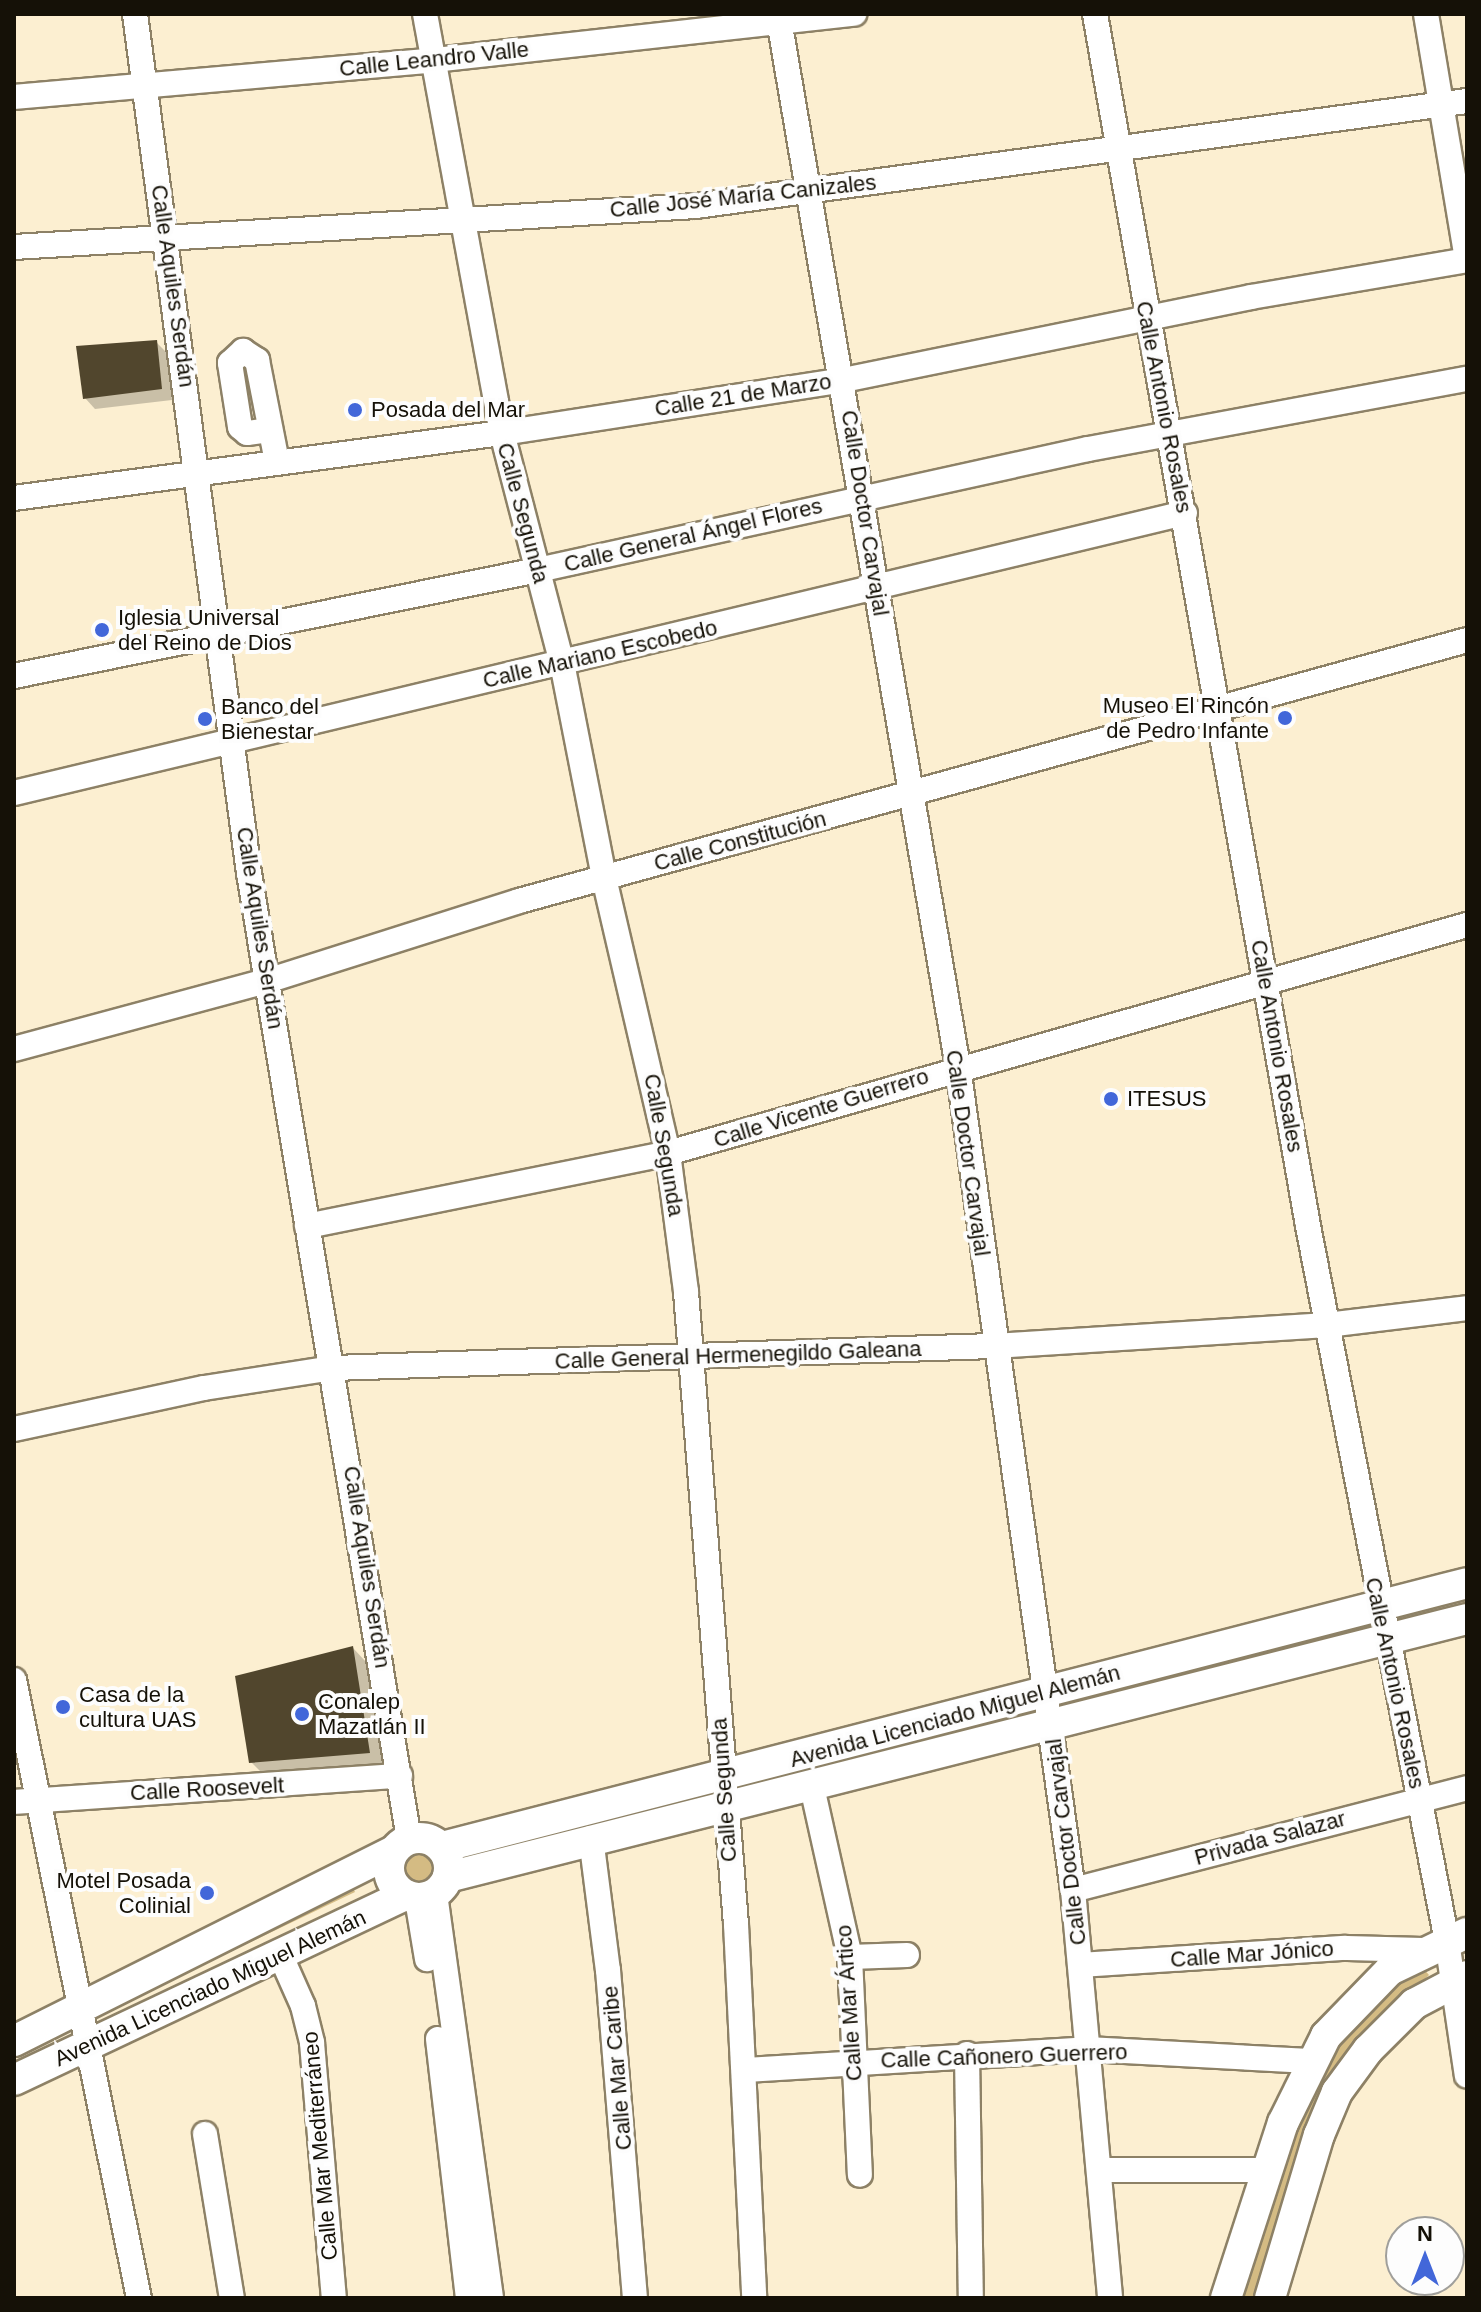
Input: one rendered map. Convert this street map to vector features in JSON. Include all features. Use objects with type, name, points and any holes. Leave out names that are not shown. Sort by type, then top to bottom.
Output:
[{"type":"main road","name":"Avenida Licenciado Miguel Alemán","points":[[442,1847],[1467,1583]]},
{"type":"main road","name":"Avenida Licenciado Miguel Alemán","points":[[14,2080],[90,2046],[279,1952],[427,1891],[591,1838],[1053,1728],[1467,1619]]},
{"type":"main road","points":[[428,1839],[442,1847],[427,1891],[388,1872],[401,1846],[428,1839]]},
{"type":"main road","name":"Avenida Licenciado Miguel Alemán","points":[[14,2041],[401,1846]]},
{"type":"main road","points":[[1226,2298],[1266,2170],[1310,2061],[1364,1990],[1446,1941]]},
{"type":"main road","points":[[1270,2298],[1337,2092],[1384,2031],[1414,2004],[1460,1979]]},
{"type":"street","name":"Calle Aquiles Serdán","points":[[135,14],[200,473],[232,740],[307,1226],[400,1776],[401,1846]]},
{"type":"street","name":"Calle Segunda","points":[[425,14],[502,433],[562,663],[604,878],[668,1153],[689,1356],[724,1775],[746,2070],[754,2298]]},
{"type":"street","name":"Calle Leandro Valle","points":[[14,97],[434,60],[779,19],[854,14]]},
{"type":"street","name":"Calle Antonio Rosales","points":[[1095,14],[1115,152],[1172,433],[1217,709],[1378,1605],[1446,1941],[1460,1979],[1467,2076]]},
{"type":"street","points":[[1426,14],[1467,260]]},
{"type":"street","name":"Calle Doctor Carvajal","points":[[779,19],[863,496],[958,1067],[994,1346],[1053,1728],[1073,1890],[1101,2170],[1110,2298]]},
{"type":"street","name":"Calle José María Canizales","points":[[14,247],[696,206],[1115,152],[1467,101]]},
{"type":"street","name":"Calle 21 de Marzo","points":[[14,498],[502,433],[843,380],[1147,318],[1467,260]]},
{"type":"street","name":"Calle General Ángel Flores","points":[[14,676],[538,570],[863,496],[1172,433],[1467,379]]},
{"type":"street","points":[[269,430],[277,462]]},
{"type":"street","name":"Calle Mariano Escobedo","points":[[14,793],[1185,513]]},
{"type":"street","name":"Calle Constitución","points":[[14,1049],[270,980],[604,878],[1467,640]]},
{"type":"street","name":"Calle Vicente Guerrero","points":[[307,1226],[668,1153],[958,1067],[1467,925]]},
{"type":"street","name":"Calle General Hermenegildo Galeana","points":[[14,1429],[204,1388],[333,1368],[994,1346],[1327,1325],[1467,1308]]},
{"type":"street","points":[[14,1680],[25,1800],[90,2046],[139,2298]]},
{"type":"street","name":"Calle Roosevelt","points":[[25,1800],[400,1776]]},
{"type":"street","name":"Calle Mar Ártico","points":[[812,1787],[850,1957],[860,2175]]},
{"type":"street","name":"Privada Salazar","points":[[1073,1890],[1467,1788]]},
{"type":"street","name":"Calle Mar Caribe","points":[[591,1838],[610,1985],[635,2298]]},
{"type":"street","points":[[427,1891],[468,2298]]},
{"type":"street","points":[[427,1891],[491,2298]]},
{"type":"street","name":"Calle Mar Jónico","points":[[1080,1965],[1446,1941]]},
{"type":"street","name":"Calle Mar Mediterráneo","points":[[279,1952],[310,2032],[334,2298]]},
{"type":"street","points":[[850,1957],[907,1955]]},
{"type":"street","name":"Calle Cañonero Guerrero","points":[[746,2070],[1087,2049],[1310,2061]]},
{"type":"street","points":[[967,2054],[971,2298]]},
{"type":"street","points":[[205,2134],[232,2298]]},
{"type":"street","points":[[1101,2170],[1266,2170]]},
{"type":"shaded area","points":[[1357,1622],[1364,1629],[1358,1635],[1088,1699],[1082,1687]]},
{"type":"shaded area","points":[[1026,1707],[1021,1715],[746,1788],[742,1777]]},
{"type":"shaded area","points":[[420,1847],[434,1853],[440,1867],[434,1881],[420,1887],[406,1881],[400,1867],[406,1853]]},
{"type":"shaded area","points":[[351,1885],[355,1892],[95,2017]]},
{"type":"shaded area","points":[[1421,1966],[1429,1975],[1342,2064],[1261,2298],[1232,2298],[1272,2171],[1355,2012]]},
{"type":"building","points":[[157,340],[162,389],[83,399],[76,346]]},
{"type":"building","name":"Conalep Mazatlán II","points":[[353,1646],[370,1753],[249,1763],[235,1676]]},
{"type":"place","name":"Posada del Mar","points":[[355,410]]},
{"type":"place","name":"Iglesia Universal del Reino de Dios","points":[[102,630]]},
{"type":"place","name":"Museo El Rincón de Pedro Infante","points":[[1285,718]]},
{"type":"place","name":"Banco del Bienestar","points":[[205,719]]},
{"type":"place","name":"ITESUS","points":[[1111,1099]]},
{"type":"place","name":"Casa de la cultura UAS","points":[[63,1707]]},
{"type":"place","name":"Conalep Mazatlán II","points":[[302,1714]]},
{"type":"place","name":"Motel Posada Colinial","points":[[207,1893]]}]
